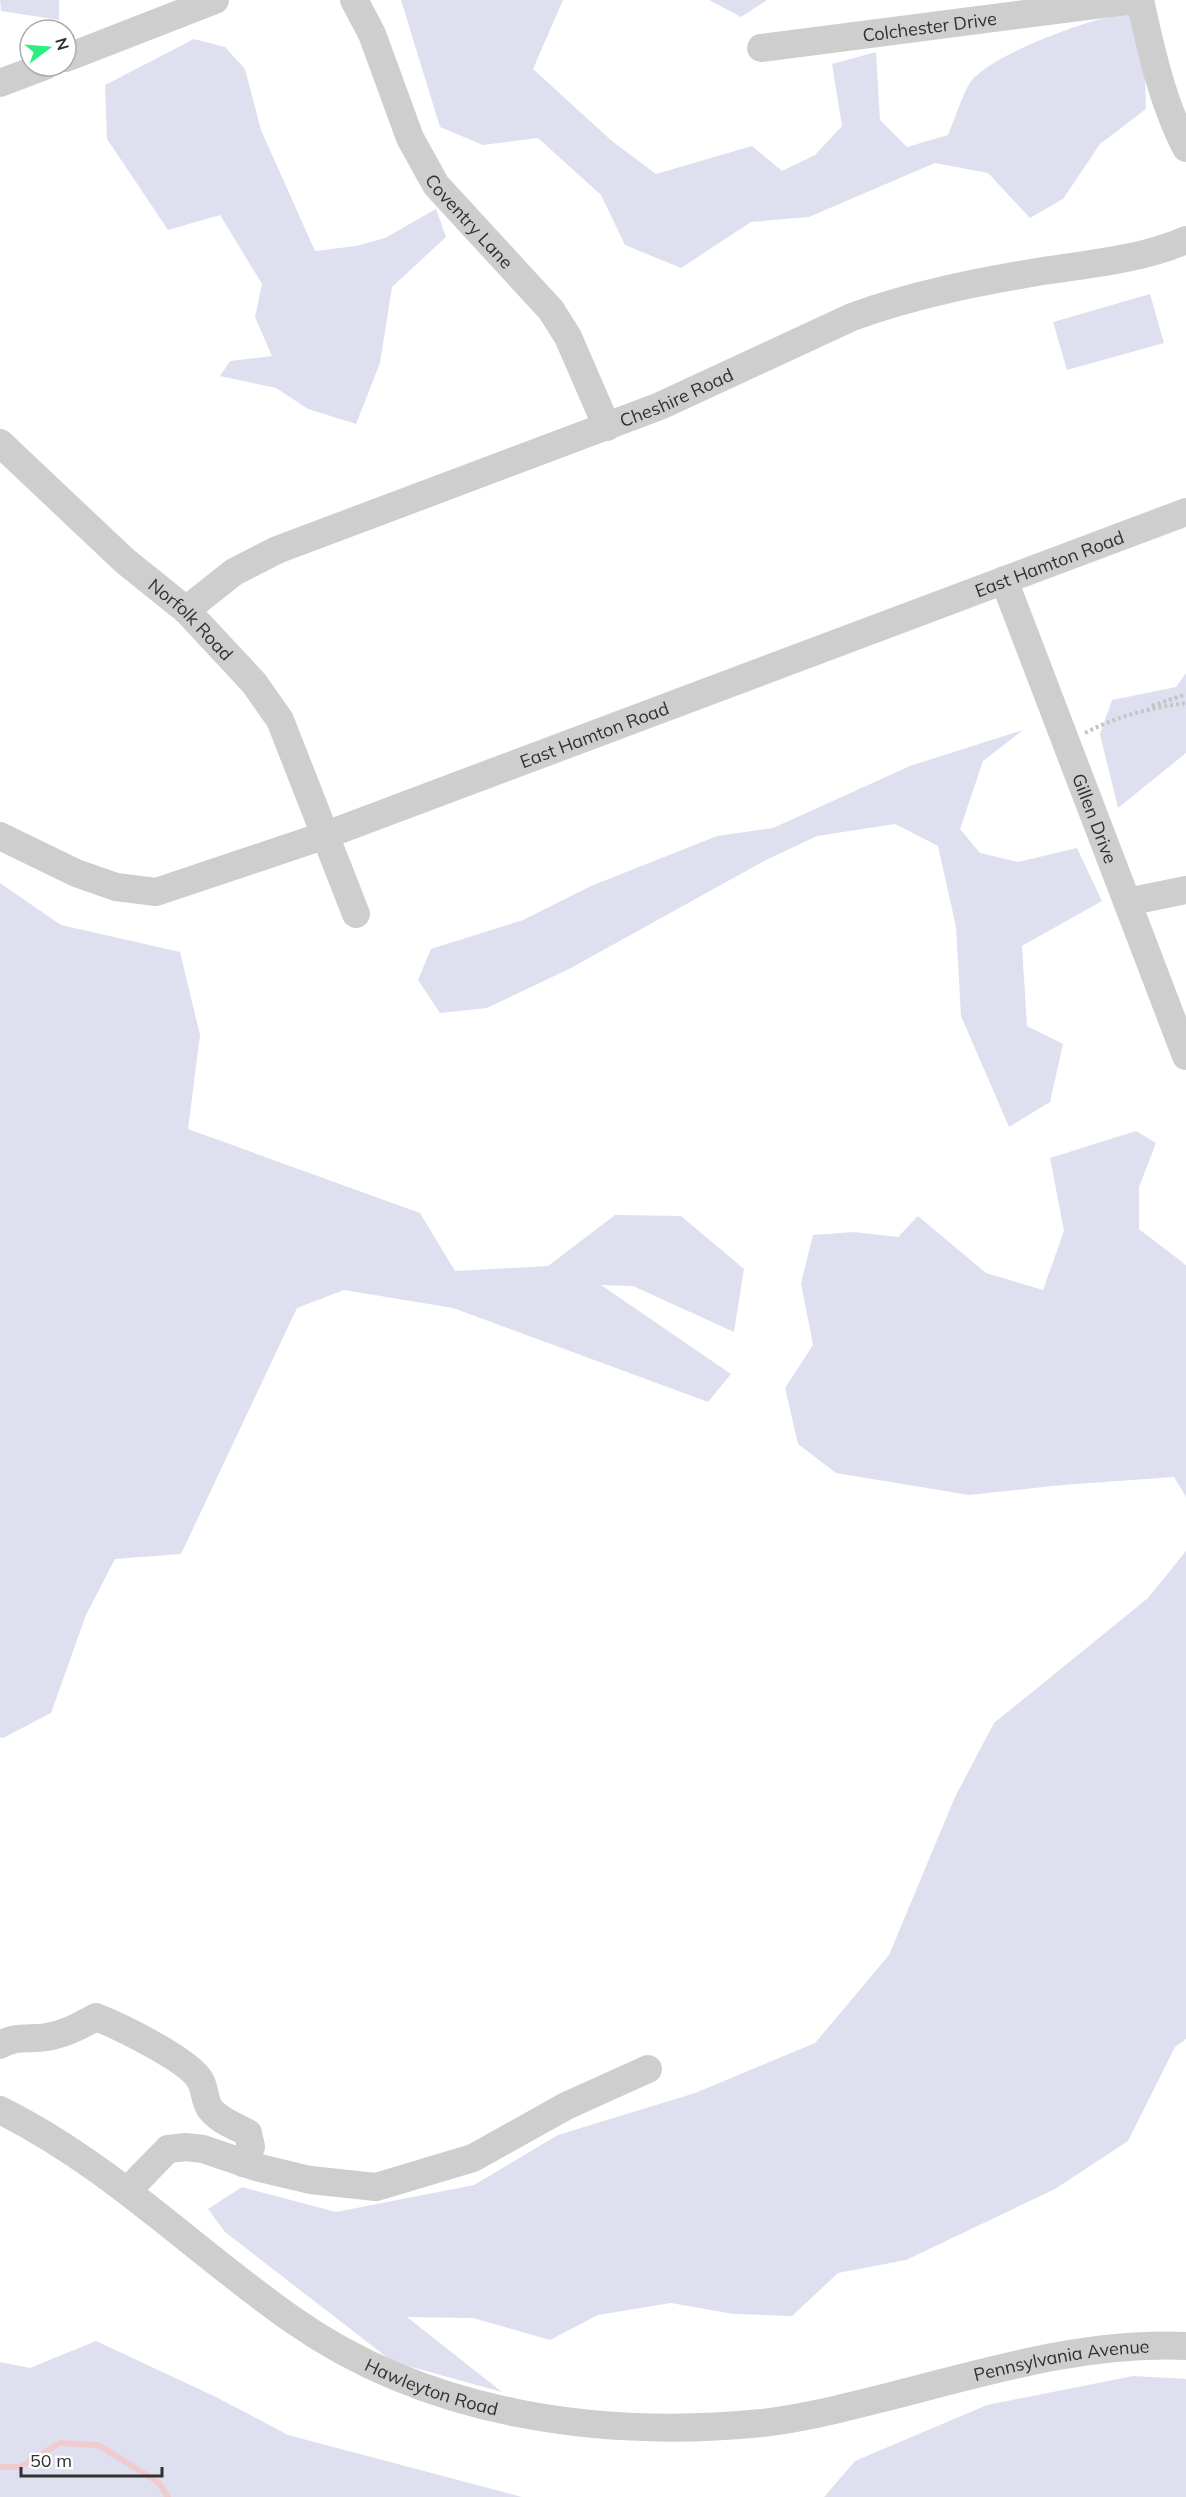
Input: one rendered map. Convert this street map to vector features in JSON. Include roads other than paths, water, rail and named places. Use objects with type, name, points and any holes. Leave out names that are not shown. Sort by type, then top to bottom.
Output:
[{"type":"street","points":[[78,53],[215,0]]},
{"type":"street","name":"Coventry Lane","points":[[354,0],[372,33],[410,138],[436,184],[551,310],[568,337],[607,427]]},
{"type":"street","name":"Colchester Drive","points":[[761,48],[1134,0]]},
{"type":"street","points":[[1140,0],[1153,59],[1175,125],[1186,148]]},
{"type":"street","points":[[0,83],[18,76]]},
{"type":"street","name":"Cheshire Road","points":[[186,610],[234,572],[278,550],[660,406],[885,305],[963,284],[1118,259],[1172,246],[1186,240]]},
{"type":"street","name":"Norfolk Road","points":[[0,443],[125,561],[186,610],[254,683],[280,720],[356,914]]},
{"type":"street","name":"East Hamton Road","points":[[0,836],[76,873],[116,887],[156,892],[326,835],[1186,512]]},
{"type":"street","name":"Gillen Drive","points":[[1004,580],[1127,902],[1181,1026],[1186,1056]]},
{"type":"street","points":[[1127,902],[1186,890]]},
{"type":"street","points":[[0,2044],[15,2037],[44,2038],[65,2033],[96,2017],[122,2027],[186,2066],[200,2079],[210,2108],[228,2122],[248,2133],[251,2147],[243,2163]]},
{"type":"street","points":[[128,2190],[168,2149],[186,2147],[203,2149],[243,2163],[310,2180],[376,2187],[473,2158],[566,2106],[648,2069]]},
{"type":"street","name":"Hawleyton Road","points":[[0,2110],[128,2190],[293,2320],[336,2347],[402,2380],[485,2406],[543,2417],[633,2428],[718,2427],[807,2415],[939,2384]]},
{"type":"street","name":"Pennsylvania Avenue","points":[[939,2384],[1026,2363],[1110,2348],[1186,2346]]},
{"type":"waterway","points":[[0,2467],[20,2467],[60,2443],[98,2445],[158,2482],[168,2497]]}]
